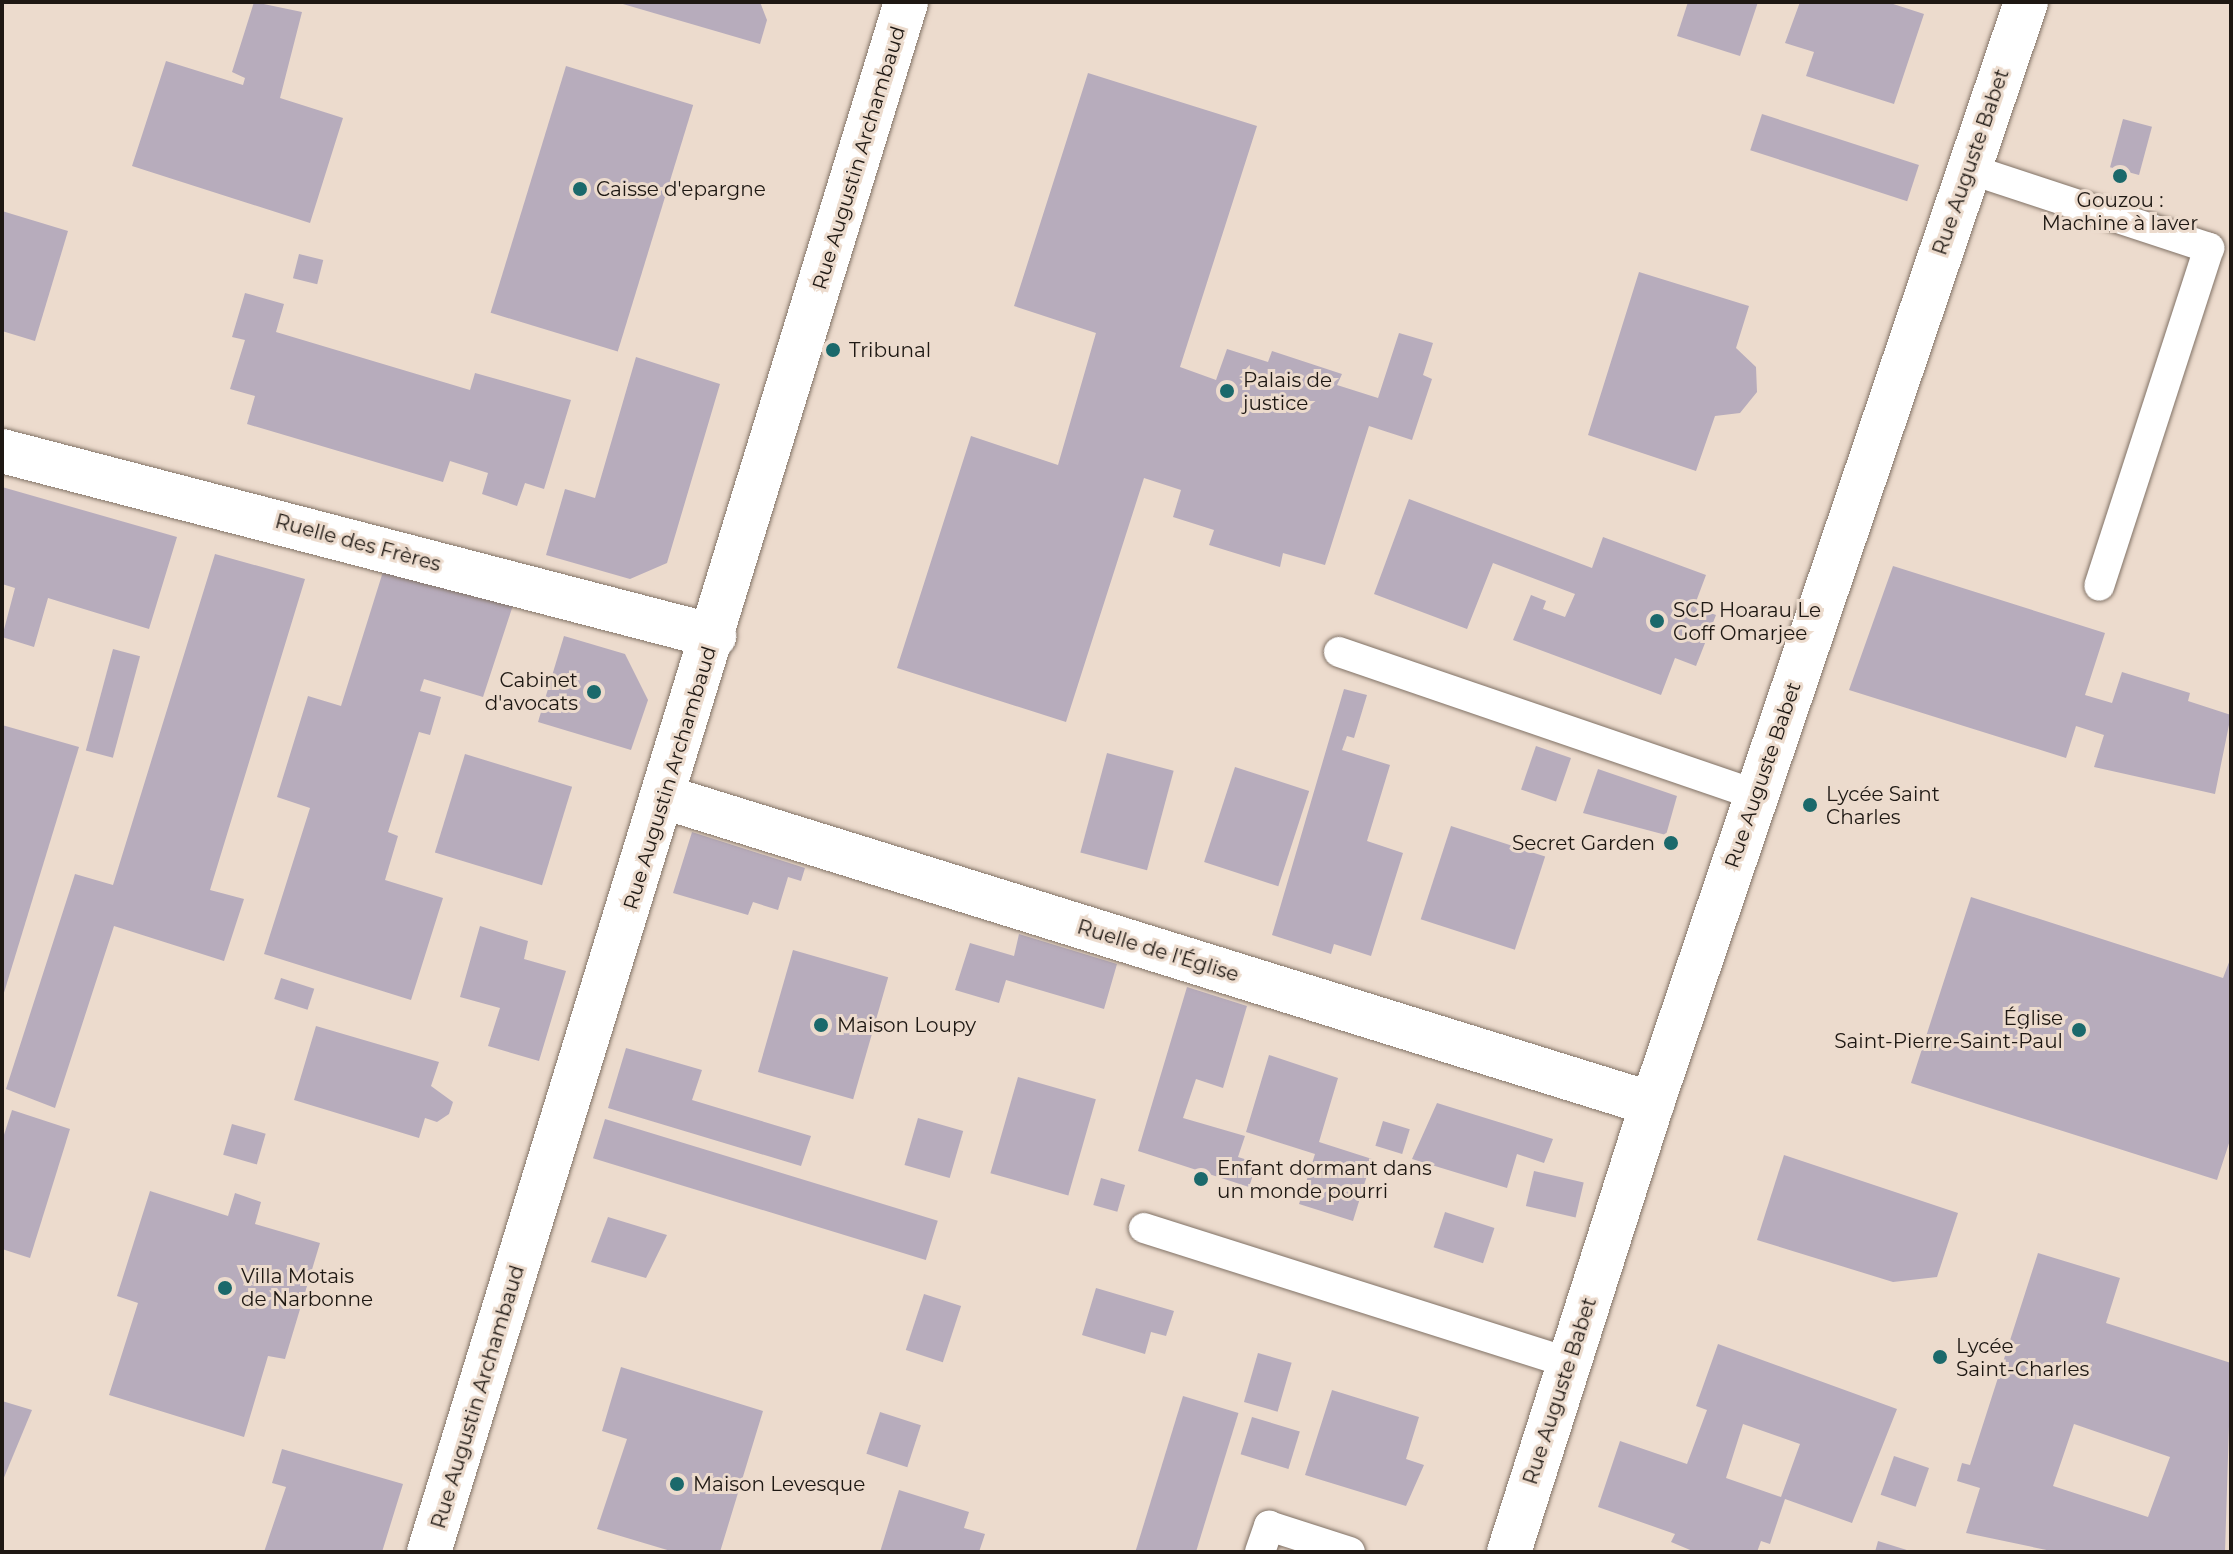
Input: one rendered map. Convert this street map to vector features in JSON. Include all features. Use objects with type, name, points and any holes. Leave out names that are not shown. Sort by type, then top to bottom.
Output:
[{"type":"street","name":"Rue Augustin Archambaud","points":[[429,1552],[714,636],[906,2]]},
{"type":"street","name":"Rue Auguste Babet","points":[[1509,1552],[1652,1104],[2026,2]]},
{"type":"street","name":"Ruelle des Frères","points":[[2,451],[714,636]]},
{"type":"street","name":"Ruelle de l'Église","points":[[664,797],[1652,1104]]},
{"type":"lane","points":[[1969,169],[2209,248],[2099,586]]},
{"type":"lane","points":[[1339,652],[1756,795]]},
{"type":"lane","points":[[1144,1228],[1569,1363]]},
{"type":"lane","points":[[1260,1552],[1269,1526],[1350,1552]]},
{"type":"building","points":[[254,2],[302,12],[280,98],[343,118],[310,223],[132,166],[166,61],[243,85],[245,78],[232,72]]},
{"type":"building","points":[[616,2],[760,2],[767,20],[760,44]]},
{"type":"building","points":[[1688,2],[1758,2],[1740,56],[1677,36]]},
{"type":"building","points":[[1800,2],[1887,2],[1924,14],[1894,104],[1806,76],[1814,52],[1785,43]]},
{"type":"building","points":[[566,66],[693,105],[618,352],[491,313]]},
{"type":"building","name":"Palais de justice","points":[[1088,73],[1257,126],[1180,367],[1216,380],[1227,349],[1268,362],[1272,351],[1342,374],[1337,385],[1378,398],[1399,333],[1433,343],[1423,375],[1432,379],[1412,440],[1369,426],[1325,565],[1283,553],[1280,567],[1209,545],[1214,530],[1173,517],[1181,490],[1144,478],[1066,722],[897,668],[971,436],[1058,465],[1096,333],[1014,306]]},
{"type":"building","points":[[1762,114],[1919,165],[1907,201],[1750,150]]},
{"type":"building","points":[[2123,119],[2152,127],[2139,175],[2110,167]]},
{"type":"building","points":[[2,211],[68,231],[35,341],[2,331]]},
{"type":"building","points":[[299,254],[323,260],[317,284],[293,278]]},
{"type":"building","points":[[1639,272],[1749,306],[1736,348],[1756,367],[1757,392],[1740,413],[1715,416],[1696,471],[1588,435]]},
{"type":"building","points":[[245,293],[284,304],[276,332],[470,390],[475,373],[571,400],[544,489],[525,483],[517,506],[482,494],[488,473],[450,461],[443,482],[247,424],[255,396],[230,389],[245,340],[232,337]]},
{"type":"building","points":[[636,357],[720,384],[667,563],[630,579],[546,555],[565,489],[595,498]]},
{"type":"building","points":[[2,487],[177,537],[149,629],[48,598],[34,647],[2,637],[15,588],[2,584]]},
{"type":"building","points":[[1409,499],[1592,568],[1603,537],[1706,575],[1694,607],[1716,615],[1696,666],[1675,658],[1661,695],[1513,640],[1531,595],[1546,601],[1543,609],[1565,617],[1575,594],[1493,563],[1467,629],[1374,594]]},
{"type":"building","points":[[215,554],[305,579],[210,890],[244,899],[224,961],[114,926],[55,1108],[6,1089],[75,874],[113,885]]},
{"type":"building","points":[[386,562],[514,602],[483,697],[424,679],[420,691],[441,697],[430,735],[419,732],[388,832],[398,836],[385,880],[443,898],[411,1000],[264,954],[310,808],[277,797],[308,696],[341,706]]},
{"type":"building","points":[[1893,566],[2105,633],[2085,695],[2112,703],[2122,672],[2190,693],[2188,701],[2231,715],[2215,794],[2094,767],[2104,735],[2076,726],[2066,758],[1849,690]]},
{"type":"building","points":[[564,636],[625,654],[648,700],[631,750],[538,722]]},
{"type":"building","points":[[113,649],[140,656],[113,758],[86,750]]},
{"type":"building","points":[[1344,689],[1367,695],[1354,738],[1347,736],[1342,750],[1390,765],[1367,841],[1403,853],[1371,956],[1334,944],[1331,954],[1272,935]]},
{"type":"building","points":[[2,725],[79,747],[3,996],[2,995]]},
{"type":"building","points":[[1536,746],[1571,758],[1556,802],[1521,789]]},
{"type":"building","points":[[1107,753],[1174,771],[1147,870],[1080,852]]},
{"type":"building","points":[[465,754],[572,787],[542,885],[435,852]]},
{"type":"building","points":[[1235,767],[1309,791],[1278,886],[1204,862]]},
{"type":"building","points":[[1598,769],[1677,796],[1666,835],[1583,813]]},
{"type":"building","points":[[1451,826],[1545,857],[1515,950],[1421,919]]},
{"type":"building","points":[[692,832],[805,868],[801,881],[788,877],[778,910],[753,902],[748,915],[673,893]]},
{"type":"building","name":"Église Saint-Pierre-Saint-Paul","points":[[1971,897],[2223,978],[2231,957],[2231,1137],[2217,1180],[1911,1083]]},
{"type":"building","points":[[480,926],[528,941],[524,959],[566,971],[539,1061],[488,1046],[500,1008],[460,997]]},
{"type":"building","points":[[1019,934],[1117,964],[1104,1009],[1006,980],[999,1003],[955,990],[970,943],[1014,956]]},
{"type":"building","name":"Maison Loupy","points":[[793,950],[888,977],[853,1099],[758,1072]]},
{"type":"building","points":[[281,978],[314,989],[307,1010],[274,999]]},
{"type":"building","points":[[1187,987],[1247,1006],[1223,1088],[1196,1079],[1183,1118],[1245,1136],[1238,1157],[1257,1163],[1249,1187],[1138,1151]]},
{"type":"building","points":[[316,1026],[439,1062],[431,1086],[453,1102],[449,1114],[437,1122],[425,1118],[419,1138],[294,1100]]},
{"type":"building","points":[[626,1048],[702,1070],[692,1100],[811,1136],[801,1166],[608,1108]]},
{"type":"building","points":[[1269,1055],[1338,1078],[1319,1142],[1372,1159],[1353,1221],[1299,1204],[1315,1154],[1246,1132]]},
{"type":"building","points":[[1018,1077],[1096,1099],[1068,1195],[990,1173]]},
{"type":"building","points":[[1437,1103],[1553,1139],[1544,1163],[1517,1154],[1507,1188],[1412,1159]]},
{"type":"building","points":[[12,1110],[70,1129],[30,1258],[2,1249],[2,1141]]},
{"type":"building","points":[[918,1118],[963,1131],[950,1178],[904,1165]]},
{"type":"building","points":[[605,1119],[938,1221],[926,1260],[593,1158]]},
{"type":"building","points":[[1383,1121],[1410,1129],[1402,1154],[1375,1146]]},
{"type":"building","points":[[232,1124],[266,1134],[257,1164],[223,1155]]},
{"type":"building","points":[[1784,1155],[1958,1213],[1937,1277],[1893,1282],[1757,1240]]},
{"type":"building","points":[[1534,1171],[1584,1182],[1576,1218],[1526,1206]]},
{"type":"building","points":[[1101,1178],[1125,1185],[1117,1212],[1093,1205]]},
{"type":"building","name":"Villa Motais de Narbonne","points":[[150,1191],[228,1216],[235,1193],[261,1202],[255,1224],[320,1243],[285,1359],[268,1356],[244,1437],[109,1395],[138,1303],[117,1296]]},
{"type":"building","points":[[1445,1212],[1494,1228],[1483,1263],[1434,1247]]},
{"type":"building","points":[[608,1217],[667,1235],[646,1278],[591,1262]]},
{"type":"building","points":[[2038,1253],[2120,1278],[2106,1323],[2231,1363],[2225,1552],[2056,1552],[1966,1533],[1980,1488],[1957,1481],[1962,1463],[1970,1465]],"holes":[[[2074,1424],[2170,1457],[2148,1517],[2053,1486]]]},
{"type":"building","points":[[1096,1288],[1174,1311],[1166,1336],[1151,1332],[1145,1354],[1082,1335]]},
{"type":"building","points":[[924,1294],[961,1306],[943,1362],[906,1350]]},
{"type":"building","points":[[1718,1344],[1897,1409],[1852,1523],[1785,1499],[1770,1544],[1761,1541],[1757,1552],[1695,1552],[1671,1542],[1675,1534],[1598,1507],[1620,1441],[1687,1464],[1707,1410],[1696,1406]],"holes":[[[1743,1424],[1800,1444],[1781,1497],[1726,1478]]]},
{"type":"building","points":[[1258,1353],[1292,1363],[1278,1412],[1244,1402]]},
{"type":"building","name":"Maison Levesque","points":[[621,1367],[763,1411],[720,1552],[674,1552],[597,1529],[627,1439],[602,1431]]},
{"type":"building","points":[[1332,1390],[1419,1417],[1406,1459],[1424,1465],[1406,1506],[1305,1475]]},
{"type":"building","points":[[1183,1396],[1238,1413],[1196,1552],[1135,1552]]},
{"type":"building","points":[[2,1401],[32,1410],[3,1480],[2,1480]]},
{"type":"building","points":[[880,1412],[921,1425],[907,1467],[866,1454]]},
{"type":"building","points":[[1252,1417],[1300,1432],[1288,1469],[1241,1454]]},
{"type":"building","points":[[282,1449],[403,1484],[382,1552],[264,1552],[286,1487],[272,1483]]},
{"type":"building","points":[[1894,1456],[1929,1468],[1916,1507],[1881,1495]]},
{"type":"building","points":[[899,1490],[969,1512],[964,1528],[985,1534],[979,1552],[880,1552]]},
{"type":"building","points":[[1878,1541],[1910,1551],[1875,1552]]},
{"type":"place","name":"Gouzou : Machine à laver","points":[[2120,176]]},
{"type":"place","name":"Caisse d'epargne","points":[[580,189]]},
{"type":"place","name":"Tribunal","points":[[833,350]]},
{"type":"place","name":"Palais de justice","points":[[1227,391]]},
{"type":"place","name":"SCP Hoarau Le Goff Omarjee","points":[[1657,621]]},
{"type":"place","name":"Cabinet d'avocats","points":[[594,692]]},
{"type":"place","name":"Lycée Saint Charles","points":[[1810,805]]},
{"type":"place","name":"Secret Garden","points":[[1671,843]]},
{"type":"place","name":"Maison Loupy","points":[[821,1025]]},
{"type":"place","name":"Église Saint-Pierre-Saint-Paul","points":[[2079,1030]]},
{"type":"place","name":"Enfant dormant dans un monde pourri","points":[[1201,1179]]},
{"type":"place","name":"Villa Motais de Narbonne","points":[[225,1288]]},
{"type":"place","name":"Lycée Saint-Charles","points":[[1940,1357]]},
{"type":"place","name":"Maison Levesque","points":[[677,1484]]}]
